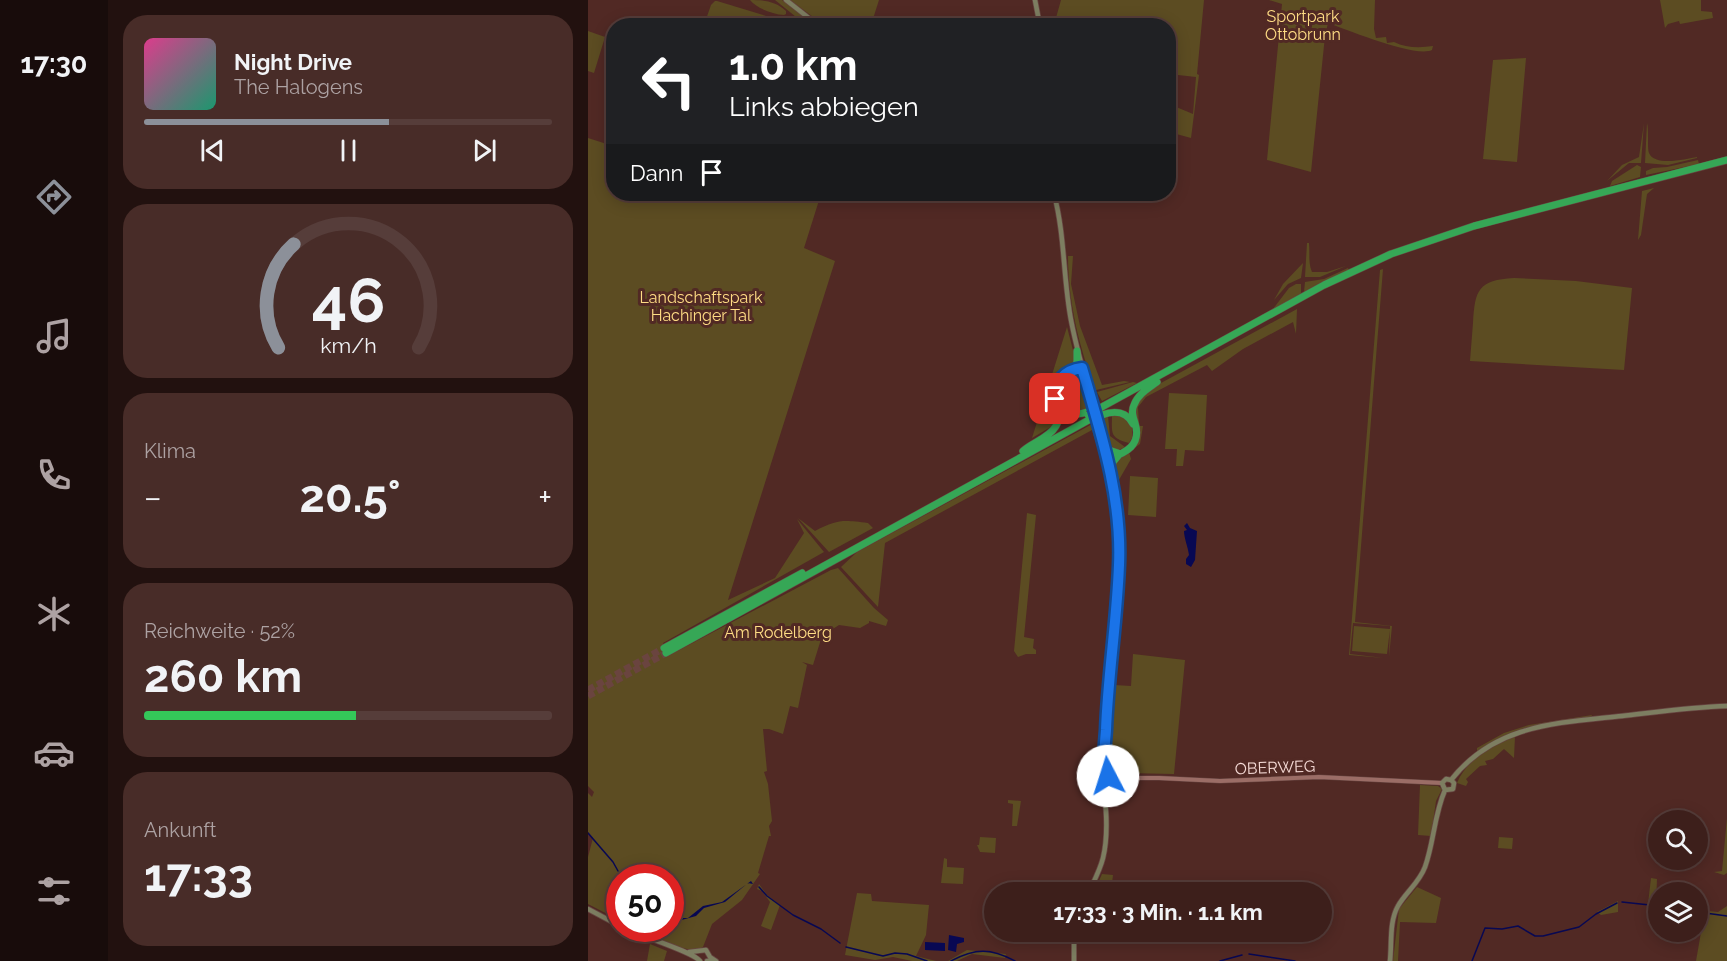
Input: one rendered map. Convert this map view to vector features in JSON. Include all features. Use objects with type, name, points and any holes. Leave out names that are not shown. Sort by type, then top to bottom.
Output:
[{"type":"highway","points":[[665,650],[1302,299],[1429,244],[1727,162]]},
{"type":"highway","points":[[837,556],[1023,451],[1159,380],[1302,299]]},
{"type":"highway","points":[[1074,369],[1077,362],[1077,351]]},
{"type":"highway","points":[[1023,451],[1055,428],[1058,423],[1059,412],[1055,399],[1055,388],[1061,377],[1074,369],[1083,369]]},
{"type":"highway","points":[[1083,369],[1062,380],[1058,387],[1060,404],[1064,410],[1071,414],[1119,412],[1126,415],[1133,423],[1135,430],[1133,442],[1118,454],[1111,472]]},
{"type":"highway","points":[[1068,376],[1080,376],[1088,388]]},
{"type":"highway","points":[[1108,457],[1129,450],[1136,439],[1134,405],[1143,392],[1159,380]]},
{"type":"highway","points":[[1104,444],[1118,454]]},
{"type":"main road","points":[[786,0],[809,18]]},
{"type":"main road","points":[[1035,0],[1038,18]]},
{"type":"main road","points":[[1055,201],[1060,223],[1066,294],[1077,351],[1108,457],[1119,525],[1119,565],[1105,762],[1105,848],[1093,882]]},
{"type":"main road","points":[[1451,780],[1481,752],[1506,737],[1525,730],[1593,719],[1727,706]]},
{"type":"main road","points":[[1105,762],[1099,779],[1106,780]]},
{"type":"main road","points":[[1390,961],[1395,913],[1418,881],[1425,866],[1436,815],[1445,790],[1442,783],[1446,779],[1451,780]]},
{"type":"main road","points":[[1445,790],[1453,789],[1454,783],[1451,780]]},
{"type":"main road","points":[[588,909],[606,919]]},
{"type":"main road","points":[[657,942],[699,957],[704,950],[708,959],[716,961]]},
{"type":"main road","points":[[1074,942],[1074,961]]},
{"type":"street","name":"OBERWEG","points":[[1106,780],[1142,777],[1227,781],[1319,777],[1420,784],[1442,783]]},
{"type":"green space","points":[[750,0],[773,3],[786,11],[786,14],[765,10]]},
{"type":"green space","points":[[775,0],[782,0],[806,18],[797,18]]},
{"type":"green space","points":[[790,0],[879,0],[873,18],[814,18]]},
{"type":"green space","points":[[1061,0],[1204,0],[1197,74],[1199,75],[1191,138],[1176,134],[1176,107],[1193,114],[1196,77],[1176,75],[1176,18],[1056,18]]},
{"type":"green space","name":"Sportpark Ottobrunn","points":[[1269,0],[1375,0],[1376,38],[1386,37],[1387,43],[1394,42],[1408,46],[1433,46],[1432,50],[1423,51],[1397,47],[1328,23],[1311,172],[1267,160],[1282,4]]},
{"type":"green space","points":[[1660,0],[1701,0],[1701,11],[1712,12],[1713,18],[1680,24],[1679,21],[1668,24],[1665,28]]},
{"type":"green space","points":[[717,1],[773,18],[706,18],[711,5]]},
{"type":"green space","points":[[588,31],[605,37],[594,73],[588,71]]},
{"type":"green space","points":[[1526,58],[1517,162],[1483,159],[1493,60]]},
{"type":"green space","points":[[1644,123],[1641,163],[1629,163],[1607,181],[1622,165],[1639,157]]},
{"type":"green space","points":[[1647,123],[1648,150],[1652,157],[1664,161],[1697,158],[1668,165],[1645,163]]},
{"type":"green space","name":"Landschaftspark Hachinger Tal","points":[[588,138],[606,144],[606,201],[819,201],[804,248],[835,261],[728,600],[775,578],[804,533],[797,519],[824,552],[663,643],[666,657],[838,568],[888,620],[886,626],[869,621],[860,628],[839,625],[822,636],[813,665],[802,662],[807,665],[798,708],[790,706],[783,734],[763,729],[767,771],[764,772],[768,784],[772,821],[769,826],[771,836],[769,836],[758,873],[760,874],[742,900],[712,924],[703,947],[696,951],[664,942],[684,942],[684,864],[606,864],[606,913],[588,904],[588,857],[593,838],[588,832],[588,793],[592,797],[594,792],[588,786]]},
{"type":"green space","points":[[1698,160],[1699,164],[1646,175],[1646,171],[1653,168]]},
{"type":"green space","points":[[1637,165],[1641,167],[1640,177],[1610,186],[1612,181]]},
{"type":"green space","points":[[1654,188],[1647,194],[1641,235],[1638,240],[1642,191]]},
{"type":"green space","points":[[1307,243],[1309,243],[1312,272],[1327,272],[1346,266],[1320,277],[1305,277]]},
{"type":"green space","points":[[1068,256],[1073,256],[1071,284],[1080,326],[1102,385],[1130,382],[1096,390],[1084,358],[1076,324],[1070,290]]},
{"type":"green space","points":[[1303,263],[1301,278],[1288,284],[1274,300],[1283,284]]},
{"type":"green space","points":[[1348,268],[1349,270],[1304,292],[1305,282],[1324,279]]},
{"type":"green space","points":[[1383,269],[1355,622],[1392,626],[1389,657],[1390,626],[1353,623],[1350,654],[1384,658],[1349,655],[1380,270]]},
{"type":"green space","points":[[1514,278],[1576,281],[1632,288],[1624,370],[1470,361],[1477,295],[1486,284]]},
{"type":"green space","points":[[1301,284],[1301,294],[1273,309],[1289,288]]},
{"type":"green space","points":[[1297,309],[1296,334],[1293,322],[1243,349],[1212,371],[1207,365],[1146,397],[1138,407],[1139,426],[1143,426],[1140,444],[1133,449],[1134,406],[1150,389]]},
{"type":"green space","points":[[1067,327],[1075,358],[1074,365],[1059,377],[1057,415],[1054,425],[1032,438]]},
{"type":"green space","points":[[1075,376],[1081,382],[1090,407],[1080,412],[1073,411],[1063,404],[1061,387]]},
{"type":"green space","points":[[1133,382],[1137,383],[1102,401],[1097,392]]},
{"type":"green space","points":[[1169,393],[1207,395],[1204,451],[1185,450],[1183,466],[1176,466],[1177,449],[1165,449]]},
{"type":"green space","points":[[1112,414],[1122,416],[1132,427],[1132,438],[1129,443],[1118,439],[1113,434]]},
{"type":"green space","points":[[1108,416],[1110,436],[1125,447],[1117,451],[1110,447],[1103,419]]},
{"type":"green space","points":[[1094,423],[1113,499],[1092,430],[885,543],[878,607],[841,567],[857,552]]},
{"type":"green space","points":[[1129,452],[1131,459],[1116,485],[1114,472],[1117,459]]},
{"type":"green space","points":[[1130,476],[1158,478],[1156,517],[1128,515]]},
{"type":"green space","points":[[1027,513],[1036,515],[1024,637],[1034,639],[1033,648],[1036,654],[1018,657],[1014,651]]},
{"type":"green space","points":[[798,518],[815,531],[835,522],[846,521],[868,523],[873,528],[829,552]]},
{"type":"green space","points":[[1354,626],[1390,629],[1387,654],[1352,651]]},
{"type":"green space","points":[[1133,654],[1185,660],[1174,774],[1127,773],[1126,767],[1111,767],[1114,685],[1131,686]]},
{"type":"green space","points":[[1592,715],[1524,728],[1500,738],[1477,752],[1477,748],[1504,733],[1529,725]]},
{"type":"green space","points":[[1515,736],[1514,758],[1504,749],[1493,759],[1485,761],[1487,765],[1480,766],[1466,779],[1468,782],[1466,786],[1457,783],[1467,767],[1481,754]]},
{"type":"green space","points":[[1420,785],[1438,786],[1442,789],[1436,801],[1431,836],[1418,835]]},
{"type":"green space","points":[[1008,800],[1021,801],[1017,826],[1012,826],[1013,804],[1008,803]]},
{"type":"green space","points":[[1727,818],[1727,873],[1724,875],[1714,872],[1722,871]]},
{"type":"green space","points":[[980,837],[996,838],[995,853],[980,852],[977,845],[979,845]]},
{"type":"green space","points":[[1499,837],[1513,838],[1512,849],[1498,848]]},
{"type":"green space","points":[[944,858],[947,859],[947,867],[964,868],[963,884],[941,883]]},
{"type":"green space","points":[[1102,874],[1113,875],[1112,882],[1098,882]]},
{"type":"green space","points":[[759,884],[767,895],[780,905],[771,930],[761,926],[770,902],[762,891],[757,889]]},
{"type":"green space","points":[[1417,887],[1441,898],[1436,923],[1400,922],[1398,961],[1393,961],[1399,909]]},
{"type":"green space","points":[[857,893],[871,894],[872,901],[929,905],[926,935],[916,956],[936,961],[912,961],[893,957],[875,960],[845,955]]},
{"type":"green space","points":[[1618,901],[1618,912],[1601,915],[1597,912]]},
{"type":"green space","points":[[1727,906],[1727,961],[1696,961],[1699,942],[1708,942],[1708,911],[1718,912]]},
{"type":"green space","points":[[650,944],[667,951],[664,961],[647,961]]},
{"type":"green space","points":[[967,950],[1006,954],[1005,958],[972,954],[957,961],[948,961]]},
{"type":"shaded area","points":[[1187,523],[1190,528],[1197,531],[1195,560],[1191,567],[1186,564],[1189,555],[1184,534],[1187,530],[1184,526]]},
{"type":"shaded area","points":[[746,884],[725,902],[704,908],[696,916],[684,919],[703,906],[722,902]]},
{"type":"shaded area","points":[[949,935],[964,938],[964,942],[957,944],[956,952],[948,950]]},
{"type":"shaded area","points":[[925,942],[945,943],[945,951],[925,950]]},
{"type":"waterway","points":[[588,833],[614,864]]},
{"type":"waterway","points":[[759,887],[767,896],[793,915],[821,929],[840,943]]},
{"type":"waterway","points":[[1622,902],[1648,905]]},
{"type":"waterway","points":[[1472,961],[1485,928],[1502,929],[1518,926],[1535,936],[1543,936],[1579,927],[1596,914],[1617,903]]},
{"type":"waterway","points":[[1708,913],[1727,916]]},
{"type":"waterway","points":[[846,947],[883,956],[895,953],[907,954],[927,961]]},
{"type":"waterway","points":[[951,961],[983,951],[1015,961]]},
{"type":"waterway","points":[[1249,954],[1295,961]]},
{"type":"waterway","points":[[1220,961],[1242,955]]},
{"type":"tunnel","points":[[588,690],[664,648]]},
{"type":"tunnel","points":[[588,696],[666,653]]},
{"type":"route","points":[[1055,399],[1055,388],[1061,377],[1074,369],[1082,368],[1111,472],[1116,504],[1119,565],[1106,716],[1105,762],[1108,776]]},
{"type":"park label","name":"Am Rodelberg","points":[[778,632]]}]
